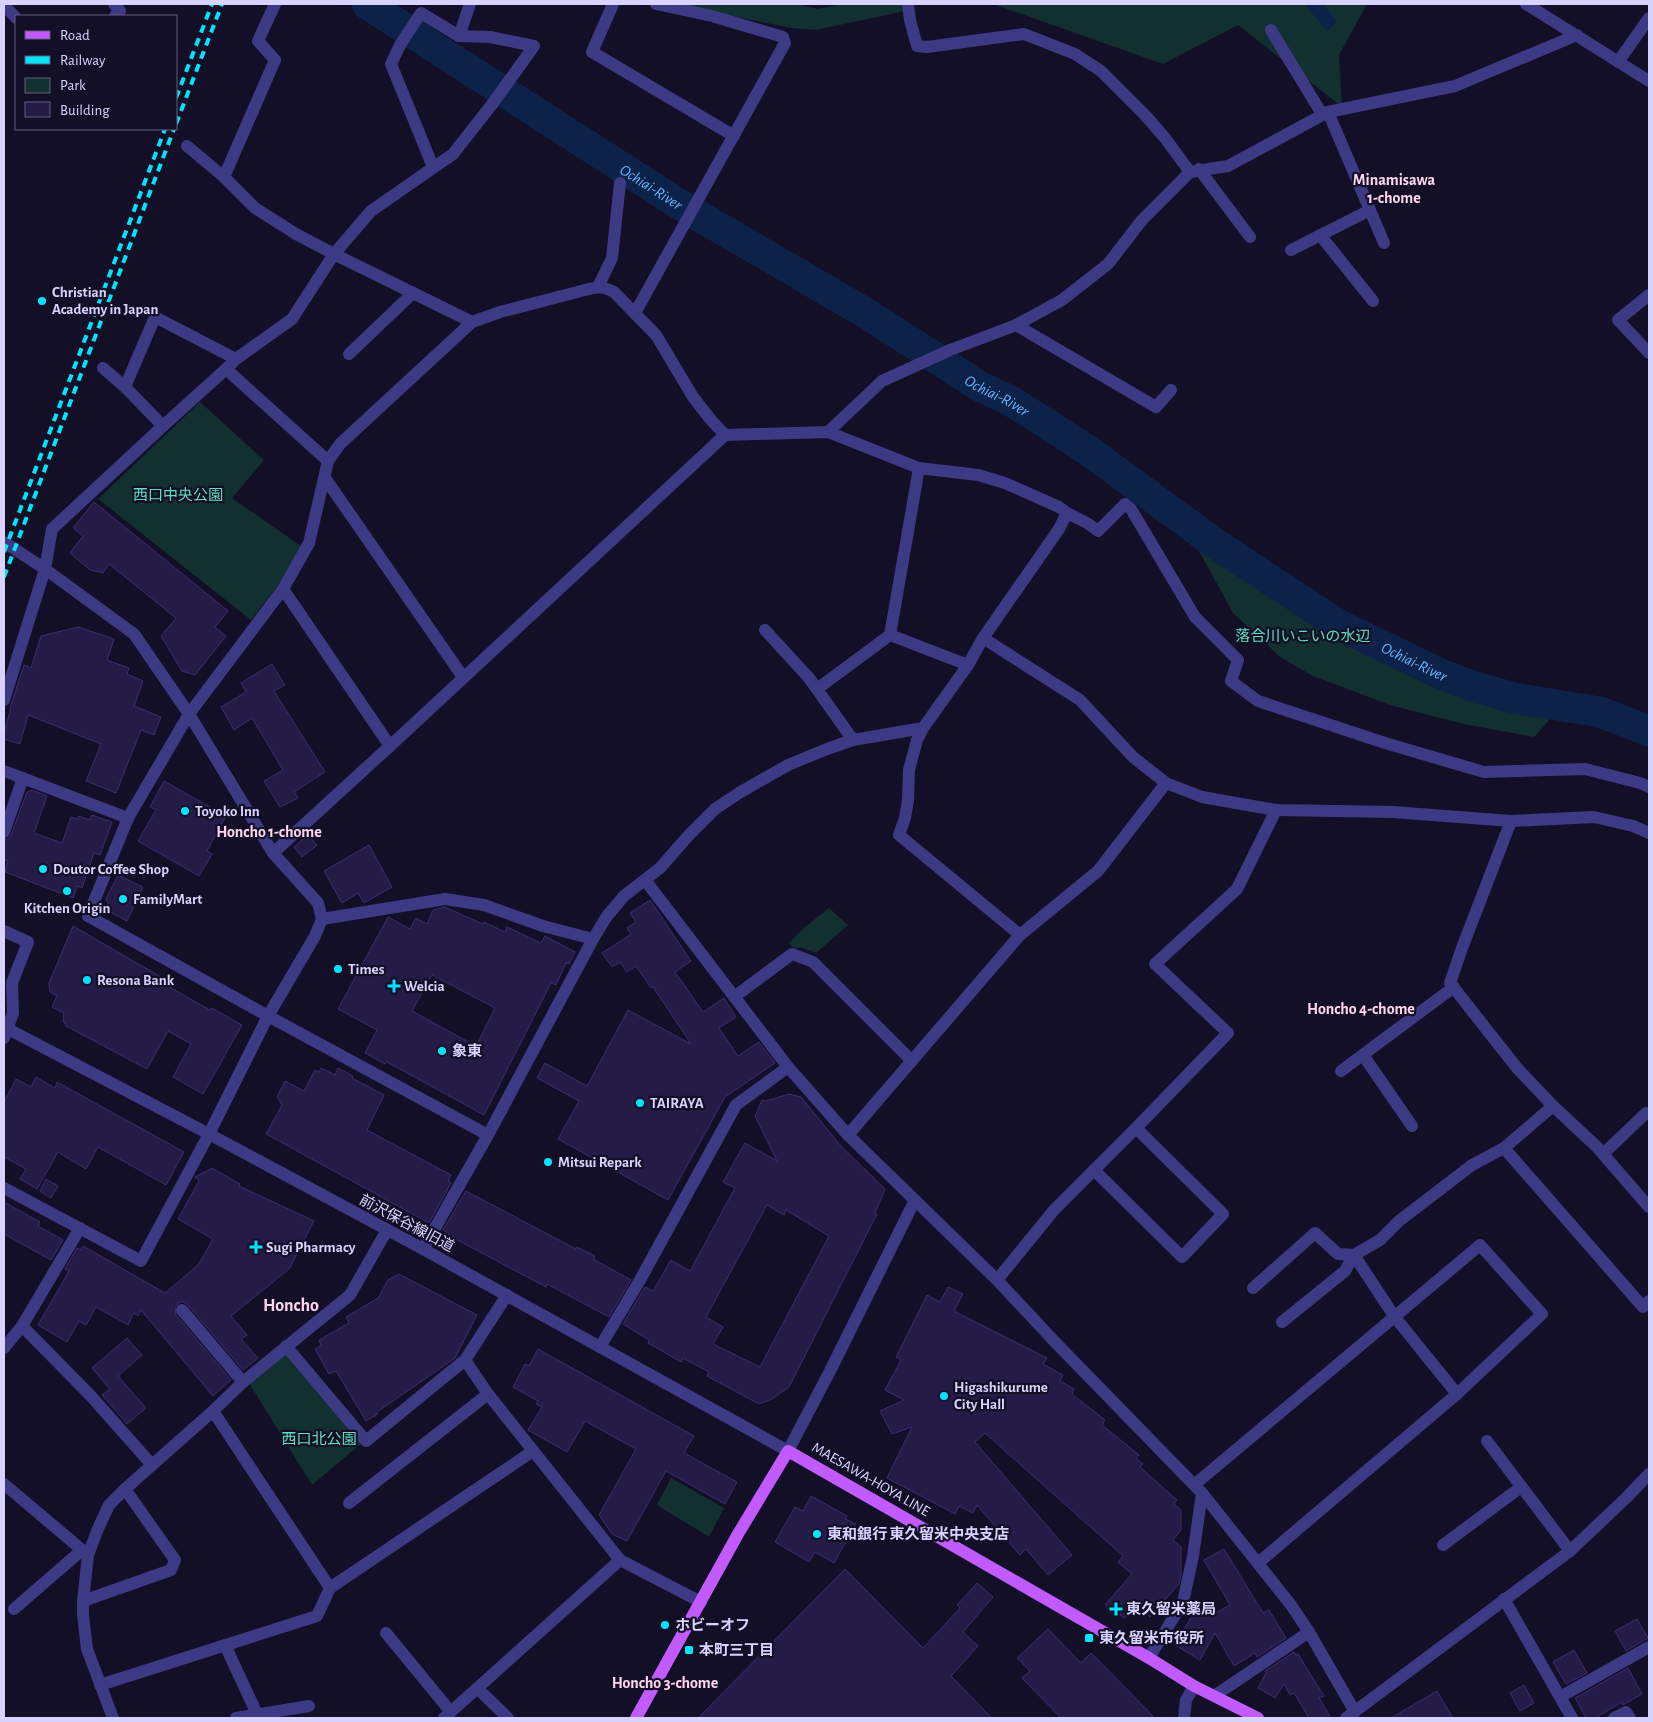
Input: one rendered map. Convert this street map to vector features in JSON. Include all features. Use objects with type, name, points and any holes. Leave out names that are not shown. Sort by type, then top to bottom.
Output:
[{"type":"main road","name":"MAESAWA-HOYA LINE","points":[[636,1718],[738,1534],[788,1450],[1149,1658],[1194,1686],[1258,1718]]},
{"type":"street","points":[[114,4],[120,11],[116,15]]},
{"type":"street","points":[[224,177],[275,60],[258,41],[275,4]]},
{"type":"street","points":[[459,36],[470,4]]},
{"type":"street","points":[[614,4],[592,52],[734,136]]},
{"type":"street","points":[[635,313],[785,43],[783,37],[712,16],[656,4]]},
{"type":"street","points":[[908,4],[917,46],[927,47],[1024,34],[1075,54],[1101,71],[1194,170],[1250,237]]},
{"type":"street","points":[[1526,4],[1649,81]]},
{"type":"street","points":[[4,5],[15,17]]},
{"type":"street","points":[[4,700],[45,569],[52,529],[236,360],[292,319],[334,254],[371,211],[452,154],[496,100],[534,46],[490,37],[459,36],[421,13],[402,41],[391,64],[433,167]]},
{"type":"street","points":[[1618,62],[1649,18]]},
{"type":"street","points":[[1271,30],[1325,113],[1384,243]]},
{"type":"street","points":[[828,432],[882,381],[950,350],[1016,325],[1062,300],[1108,264],[1142,220],[1194,170],[1228,166],[1325,113],[1455,86],[1577,35]]},
{"type":"street","points":[[187,146],[224,177],[255,208],[296,234],[472,322]]},
{"type":"street","points":[[598,287],[612,258],[620,183]]},
{"type":"street","points":[[1291,250],[1370,210]]},
{"type":"street","points":[[1320,235],[1373,301]]},
{"type":"street","points":[[488,1135],[88,916],[128,818],[189,714],[282,589],[309,543],[328,461],[340,444],[472,322],[500,312],[598,287],[606,287],[614,292],[656,335],[694,397],[725,435]]},
{"type":"street","points":[[349,354],[413,293]]},
{"type":"street","points":[[1649,295],[1618,320],[1649,353]]},
{"type":"street","points":[[125,387],[156,317],[236,360]]},
{"type":"street","points":[[1016,325],[1156,407],[1171,390]]},
{"type":"street","points":[[103,368],[125,387],[163,426]]},
{"type":"street","points":[[226,369],[328,461]]},
{"type":"street","points":[[273,853],[725,435],[828,432],[919,468],[978,475],[1005,483],[1058,507],[1066,514],[1087,523],[1098,531],[1125,504],[1131,510],[1195,617],[1238,660],[1231,682],[1258,701],[1385,743],[1484,772],[1585,769],[1649,787]]},
{"type":"street","points":[[817,690],[890,634],[919,468]]},
{"type":"street","points":[[325,478],[463,677]]},
{"type":"street","points":[[1020,934],[899,835],[905,818],[908,800],[909,770],[917,740],[923,728],[968,665],[983,638],[1059,529],[1066,514]]},
{"type":"street","points":[[4,542],[45,569],[134,634],[189,714],[273,853],[318,903],[322,919],[315,936],[268,1016],[209,1134],[141,1261],[4,1188]]},
{"type":"street","points":[[282,589],[390,746]]},
{"type":"street","points":[[765,630],[809,678],[853,740]]},
{"type":"street","points":[[890,634],[968,665]]},
{"type":"street","points":[[983,638],[1080,700],[1133,757],[1166,783],[1202,797],[1276,810],[1394,812],[1511,821],[1594,817],[1633,826],[1649,833]]},
{"type":"street","points":[[423,1249],[488,1135],[593,939],[607,916],[624,896],[660,868],[715,809],[788,765],[853,740],[923,728]]},
{"type":"street","points":[[4,771],[128,818]]},
{"type":"street","points":[[4,832],[22,778]]},
{"type":"street","points":[[848,1134],[1020,934],[1098,871],[1166,783]]},
{"type":"street","points":[[997,1280],[1054,1210],[1228,1033],[1155,964],[1237,889],[1276,810]]},
{"type":"street","points":[[1511,821],[1450,983],[1517,1068],[1603,1154],[1649,1207]]},
{"type":"street","points":[[645,880],[788,1068],[848,1134],[997,1280],[1198,1489],[1291,1605],[1309,1632],[1351,1715],[1570,1551],[1649,1474]]},
{"type":"street","points":[[322,919],[445,899],[484,905],[543,926],[593,939]]},
{"type":"street","points":[[4,931],[28,942],[12,983],[13,1013],[6,1034]]},
{"type":"street","points":[[734,997],[792,954],[806,959],[813,962],[912,1061]]},
{"type":"street","points":[[1341,1071],[1454,987]]},
{"type":"street","name":"前沢保谷線旧道","points":[[6,1034],[209,1134],[423,1249],[788,1450]]},
{"type":"street","points":[[1363,1055],[1412,1126]]},
{"type":"street","points":[[600,1347],[640,1280],[736,1105],[788,1068]]},
{"type":"street","points":[[1282,1322],[1345,1271],[1354,1255],[1380,1240],[1399,1221],[1472,1165],[1504,1148],[1553,1106]]},
{"type":"street","points":[[1603,1154],[1646,1113]]},
{"type":"street","points":[[1094,1170],[1182,1257],[1223,1214],[1136,1128]]},
{"type":"street","points":[[1504,1148],[1643,1307],[1649,1301]]},
{"type":"street","points":[[788,1450],[916,1200]]},
{"type":"street","points":[[4,1348],[22,1326],[80,1228]]},
{"type":"street","points":[[14,1609],[85,1553],[109,1505],[125,1489],[243,1382],[350,1295],[386,1230]]},
{"type":"street","points":[[1253,1288],[1315,1233],[1338,1254],[1354,1255]]},
{"type":"street","points":[[1149,1658],[1183,1602],[1193,1556],[1198,1489],[1394,1316],[1480,1245],[1542,1314],[1457,1394],[1258,1563]]},
{"type":"street","points":[[1354,1255],[1394,1316],[1457,1394]]},
{"type":"street","points":[[286,1346],[366,1441],[465,1360],[507,1295]]},
{"type":"street","points":[[182,1310],[243,1382]]},
{"type":"street","points":[[22,1326],[90,1395],[152,1465]]},
{"type":"street","points":[[465,1360],[488,1394],[620,1560],[701,1602]]},
{"type":"street","points":[[349,1503],[488,1394]]},
{"type":"street","points":[[214,1410],[330,1588]]},
{"type":"street","points":[[1487,1442],[1570,1551]]},
{"type":"street","points":[[100,1685],[317,1616],[330,1588],[533,1451]]},
{"type":"street","points":[[1443,1545],[1521,1487]]},
{"type":"street","points":[[83,1601],[171,1570],[175,1560],[125,1489]]},
{"type":"street","points":[[6,1490],[85,1553]]},
{"type":"street","points":[[85,1553],[83,1601],[87,1649],[113,1718]]},
{"type":"street","points":[[386,1634],[447,1715],[620,1560]]},
{"type":"street","points":[[1504,1599],[1572,1718]]},
{"type":"street","points":[[1214,1696],[1309,1632]]},
{"type":"street","points":[[224,1646],[257,1714]]},
{"type":"street","points":[[1560,1697],[1649,1647]]},
{"type":"street","points":[[1184,1718],[1186,1700],[1194,1686]]},
{"type":"street","points":[[478,1689],[508,1718]]},
{"type":"street","points":[[236,1718],[309,1706]]},
{"type":"street","points":[[1614,1718],[1626,1712],[1630,1718]]},
{"type":"green space","points":[[673,4],[796,4],[818,9],[841,4],[904,4],[905,11],[816,30],[791,28]]},
{"type":"green space","points":[[993,4],[1367,4],[1339,55],[1342,107],[1238,25],[1163,64]]},
{"type":"green space","name":"西口中央公園","points":[[200,402],[264,460],[232,498],[301,546],[278,585],[251,620],[98,499]]},
{"type":"green space","name":"落合川いこいの水辺","points":[[1206,537],[1339,625],[1443,675],[1514,698],[1562,706],[1534,737],[1464,724],[1390,705],[1313,676],[1280,657],[1233,613],[1198,549]]},
{"type":"green space","points":[[829,908],[848,925],[816,953],[801,947],[795,949],[789,943],[805,927]]},
{"type":"green space","name":"西口北公園","points":[[288,1349],[362,1443],[312,1485],[249,1383]]},
{"type":"green space","points":[[671,1478],[724,1508],[709,1537],[657,1505]]},
{"type":"water","points":[[1305,4],[1323,4],[1337,21],[1327,32]]},
{"type":"building","points":[[94,502],[228,611],[215,627],[226,636],[195,675],[182,671],[161,636],[176,618],[109,564],[103,573],[90,570],[70,553],[83,536],[73,528]]},
{"type":"building","points":[[78,627],[114,639],[107,660],[129,668],[127,674],[143,681],[134,706],[161,717],[154,735],[141,730],[116,793],[86,781],[101,744],[28,715],[20,744],[4,739],[10,708],[24,665],[31,668],[41,636]]},
{"type":"building","points":[[272,664],[285,685],[274,691],[325,772],[294,792],[298,798],[280,807],[264,781],[283,770],[252,718],[234,730],[221,707],[246,692],[241,683]]},
{"type":"building","points":[[164,781],[226,816],[207,851],[212,854],[199,876],[138,841],[156,810],[150,807]]},
{"type":"building","points":[[32,790],[47,796],[34,833],[62,843],[71,817],[78,819],[79,816],[90,820],[92,815],[112,822],[100,855],[94,853],[82,888],[77,886],[73,898],[5,872],[8,861],[4,860],[4,840],[11,835],[27,792]]},
{"type":"building","points":[[308,835],[317,845],[302,857],[294,847]]},
{"type":"building","points":[[369,845],[392,887],[364,903],[358,893],[342,903],[324,871]]},
{"type":"building","points":[[118,875],[143,887],[127,921],[112,913],[106,899]]},
{"type":"building","points":[[650,900],[691,961],[675,972],[703,1012],[724,998],[736,1017],[719,1028],[738,1056],[759,1042],[775,1063],[725,1097],[668,1200],[558,1139],[579,1101],[537,1078],[545,1063],[587,1086],[628,1010],[691,1044],[653,987],[651,988],[636,966],[627,972],[620,962],[612,967],[602,953],[631,934],[627,928],[636,922],[630,913]]},
{"type":"building","points":[[445,907],[505,932],[507,927],[541,943],[545,936],[575,952],[569,964],[566,963],[556,985],[551,983],[484,1115],[387,1062],[385,1064],[365,1053],[377,1030],[338,1009],[388,917],[410,929],[416,918],[427,924],[433,910]],"holes":[[[432,975],[495,1008],[476,1046],[412,1011]]]},
{"type":"building","points":[[73,926],[166,980],[164,984],[210,1010],[212,1008],[242,1025],[203,1094],[173,1077],[191,1044],[168,1031],[147,1069],[66,1026],[63,1021],[64,1013],[52,1007],[57,996],[50,992],[49,983]]},
{"type":"building","points":[[321,1068],[335,1075],[338,1068],[353,1076],[352,1078],[384,1095],[367,1130],[451,1175],[448,1181],[451,1183],[429,1223],[266,1134],[282,1105],[277,1097],[285,1081],[304,1091],[315,1070],[319,1072]]},
{"type":"building","points":[[36,1077],[55,1088],[57,1082],[184,1152],[166,1185],[98,1147],[86,1169],[58,1152],[37,1189],[20,1179],[26,1169],[4,1157],[4,1102],[16,1079],[31,1087]]},
{"type":"building","points":[[789,1094],[801,1097],[840,1145],[885,1189],[875,1213],[877,1214],[789,1387],[772,1399],[759,1404],[707,1376],[709,1372],[683,1358],[681,1362],[648,1343],[649,1340],[623,1324],[645,1287],[653,1291],[671,1260],[690,1271],[735,1188],[723,1182],[745,1143],[777,1161],[755,1116],[762,1100],[766,1101]],"holes":[[[767,1205],[784,1215],[786,1210],[829,1236],[760,1367],[713,1344],[723,1327],[706,1317]]]},
{"type":"building","points":[[212,1168],[240,1184],[239,1186],[314,1221],[289,1269],[231,1316],[247,1335],[241,1339],[258,1358],[243,1370],[184,1302],[180,1302],[175,1307],[176,1315],[231,1380],[213,1396],[141,1310],[138,1316],[134,1313],[128,1325],[96,1307],[86,1325],[79,1321],[67,1342],[38,1325],[69,1271],[65,1269],[77,1248],[81,1250],[83,1246],[165,1293],[198,1265],[213,1239],[178,1219],[199,1181],[195,1177]]},
{"type":"building","points":[[46,1179],[58,1186],[51,1198],[40,1191]]},
{"type":"building","points":[[466,1191],[576,1249],[577,1247],[595,1256],[593,1259],[631,1280],[609,1317],[547,1284],[546,1287],[448,1235],[443,1230]]},
{"type":"building","points":[[4,1202],[40,1222],[38,1226],[63,1240],[51,1260],[4,1234]]},
{"type":"building","points":[[399,1274],[477,1315],[455,1358],[366,1421],[336,1371],[329,1374],[315,1349],[321,1345],[319,1340],[349,1323],[346,1317],[378,1298],[388,1280]]},
{"type":"building","points":[[948,1287],[963,1294],[954,1311],[1047,1358],[1043,1364],[1063,1375],[1060,1381],[1074,1389],[1072,1394],[1105,1420],[1102,1425],[1139,1455],[1136,1458],[1143,1464],[1140,1467],[1177,1500],[1174,1504],[1181,1510],[1181,1530],[1173,1540],[1181,1547],[1181,1575],[1179,1584],[1150,1617],[1136,1604],[1125,1618],[1105,1605],[1132,1574],[1118,1562],[1123,1556],[985,1433],[975,1442],[1072,1555],[1048,1575],[1026,1549],[1020,1555],[977,1505],[973,1513],[959,1506],[955,1514],[887,1478],[912,1427],[892,1434],[880,1411],[904,1400],[885,1390],[901,1360],[896,1357],[927,1295],[940,1302]]},
{"type":"building","points":[[127,1338],[142,1355],[118,1376],[146,1408],[127,1424],[102,1395],[110,1389],[92,1368]]},
{"type":"building","points":[[538,1349],[694,1436],[684,1453],[737,1482],[725,1504],[666,1471],[627,1541],[612,1534],[599,1515],[636,1449],[585,1421],[567,1452],[528,1430],[542,1407],[536,1404],[538,1401],[513,1387],[525,1364],[529,1366]]},
{"type":"building","points":[[811,1496],[847,1516],[845,1519],[856,1524],[834,1563],[815,1552],[809,1562],[775,1542],[795,1507],[803,1511]]},
{"type":"building","points":[[1224,1549],[1263,1613],[1269,1610],[1286,1638],[1257,1657],[1255,1653],[1234,1666],[1215,1633],[1200,1660],[1175,1645],[1197,1607],[1212,1615],[1230,1605],[1204,1560]]},
{"type":"building","points":[[845,1569],[923,1648],[960,1608],[957,1605],[977,1583],[993,1597],[963,1632],[978,1646],[951,1676],[992,1718],[698,1718]]},
{"type":"building","points":[[1637,1619],[1648,1638],[1626,1651],[1615,1631]]},
{"type":"building","points":[[1048,1629],[1081,1663],[1091,1653],[1155,1718],[1061,1718],[1022,1678],[1030,1671],[1017,1658]]},
{"type":"building","points":[[1574,1650],[1587,1673],[1566,1684],[1553,1662]]},
{"type":"building","points":[[1294,1652],[1296,1655],[1298,1654],[1324,1696],[1319,1698],[1331,1718],[1309,1718],[1294,1693],[1290,1695],[1284,1684],[1275,1698],[1258,1688],[1266,1673],[1265,1671]]},
{"type":"building","points":[[1628,1668],[1642,1694],[1623,1705],[1622,1702],[1595,1718],[1586,1718],[1575,1698]]},
{"type":"building","points":[[1524,1685],[1534,1703],[1520,1711],[1510,1693]]},
{"type":"building","points":[[1437,1691],[1453,1718],[1391,1718]]},
{"type":"waterway","name":"Ochiai-River","points":[[367,4],[682,206],[869,315],[979,386],[1011,401],[1089,451],[1213,542],[1339,625],[1443,675],[1472,686],[1514,698],[1600,712],[1649,731]]},
{"type":"railway","points":[[178,93],[212,4]]},
{"type":"railway","points":[[178,119],[222,4]]},
{"type":"railway","points":[[4,552],[165,130]]},
{"type":"railway","points":[[4,577],[174,130]]},
{"type":"place","name":"Christian Academy in Japan","points":[[42,301]]},
{"type":"place","name":"Toyoko Inn","points":[[185,811]]},
{"type":"place","name":"Doutor Coffee Shop","points":[[43,869]]},
{"type":"place","name":"Kitchen Origin","points":[[67,891]]},
{"type":"place","name":"FamilyMart","points":[[123,899]]},
{"type":"place","name":"Times","points":[[338,969]]},
{"type":"place","name":"Resona Bank","points":[[87,980]]},
{"type":"place","name":"Welcia","points":[[394,986]]},
{"type":"place","name":"象東","points":[[442,1051]]},
{"type":"place","name":"TAIRAYA","points":[[640,1103]]},
{"type":"place","name":"Mitsui Repark","points":[[548,1162]]},
{"type":"place","name":"Sugi Pharmacy","points":[[256,1247]]},
{"type":"place","name":"Higashikurume City Hall","points":[[944,1396]]},
{"type":"place","name":"東和銀行 東久留米中央支店","points":[[817,1534]]},
{"type":"place","name":"東久留米薬局","points":[[1116,1609]]},
{"type":"place","name":"ホビーオフ","points":[[665,1625]]},
{"type":"place","name":"東久留米市役所","points":[[1089,1638]]},
{"type":"place","name":"本町三丁目","points":[[689,1650]]},
{"type":"district","name":"Minamisawa 1-chome","points":[[1394,188]]},
{"type":"district","name":"Honcho 1-chome","points":[[269,831]]},
{"type":"district","name":"Honcho 4-chome","points":[[1361,1008]]},
{"type":"district","name":"Honcho","points":[[291,1305]]},
{"type":"district","name":"Honcho 3-chome","points":[[665,1682]]}]
